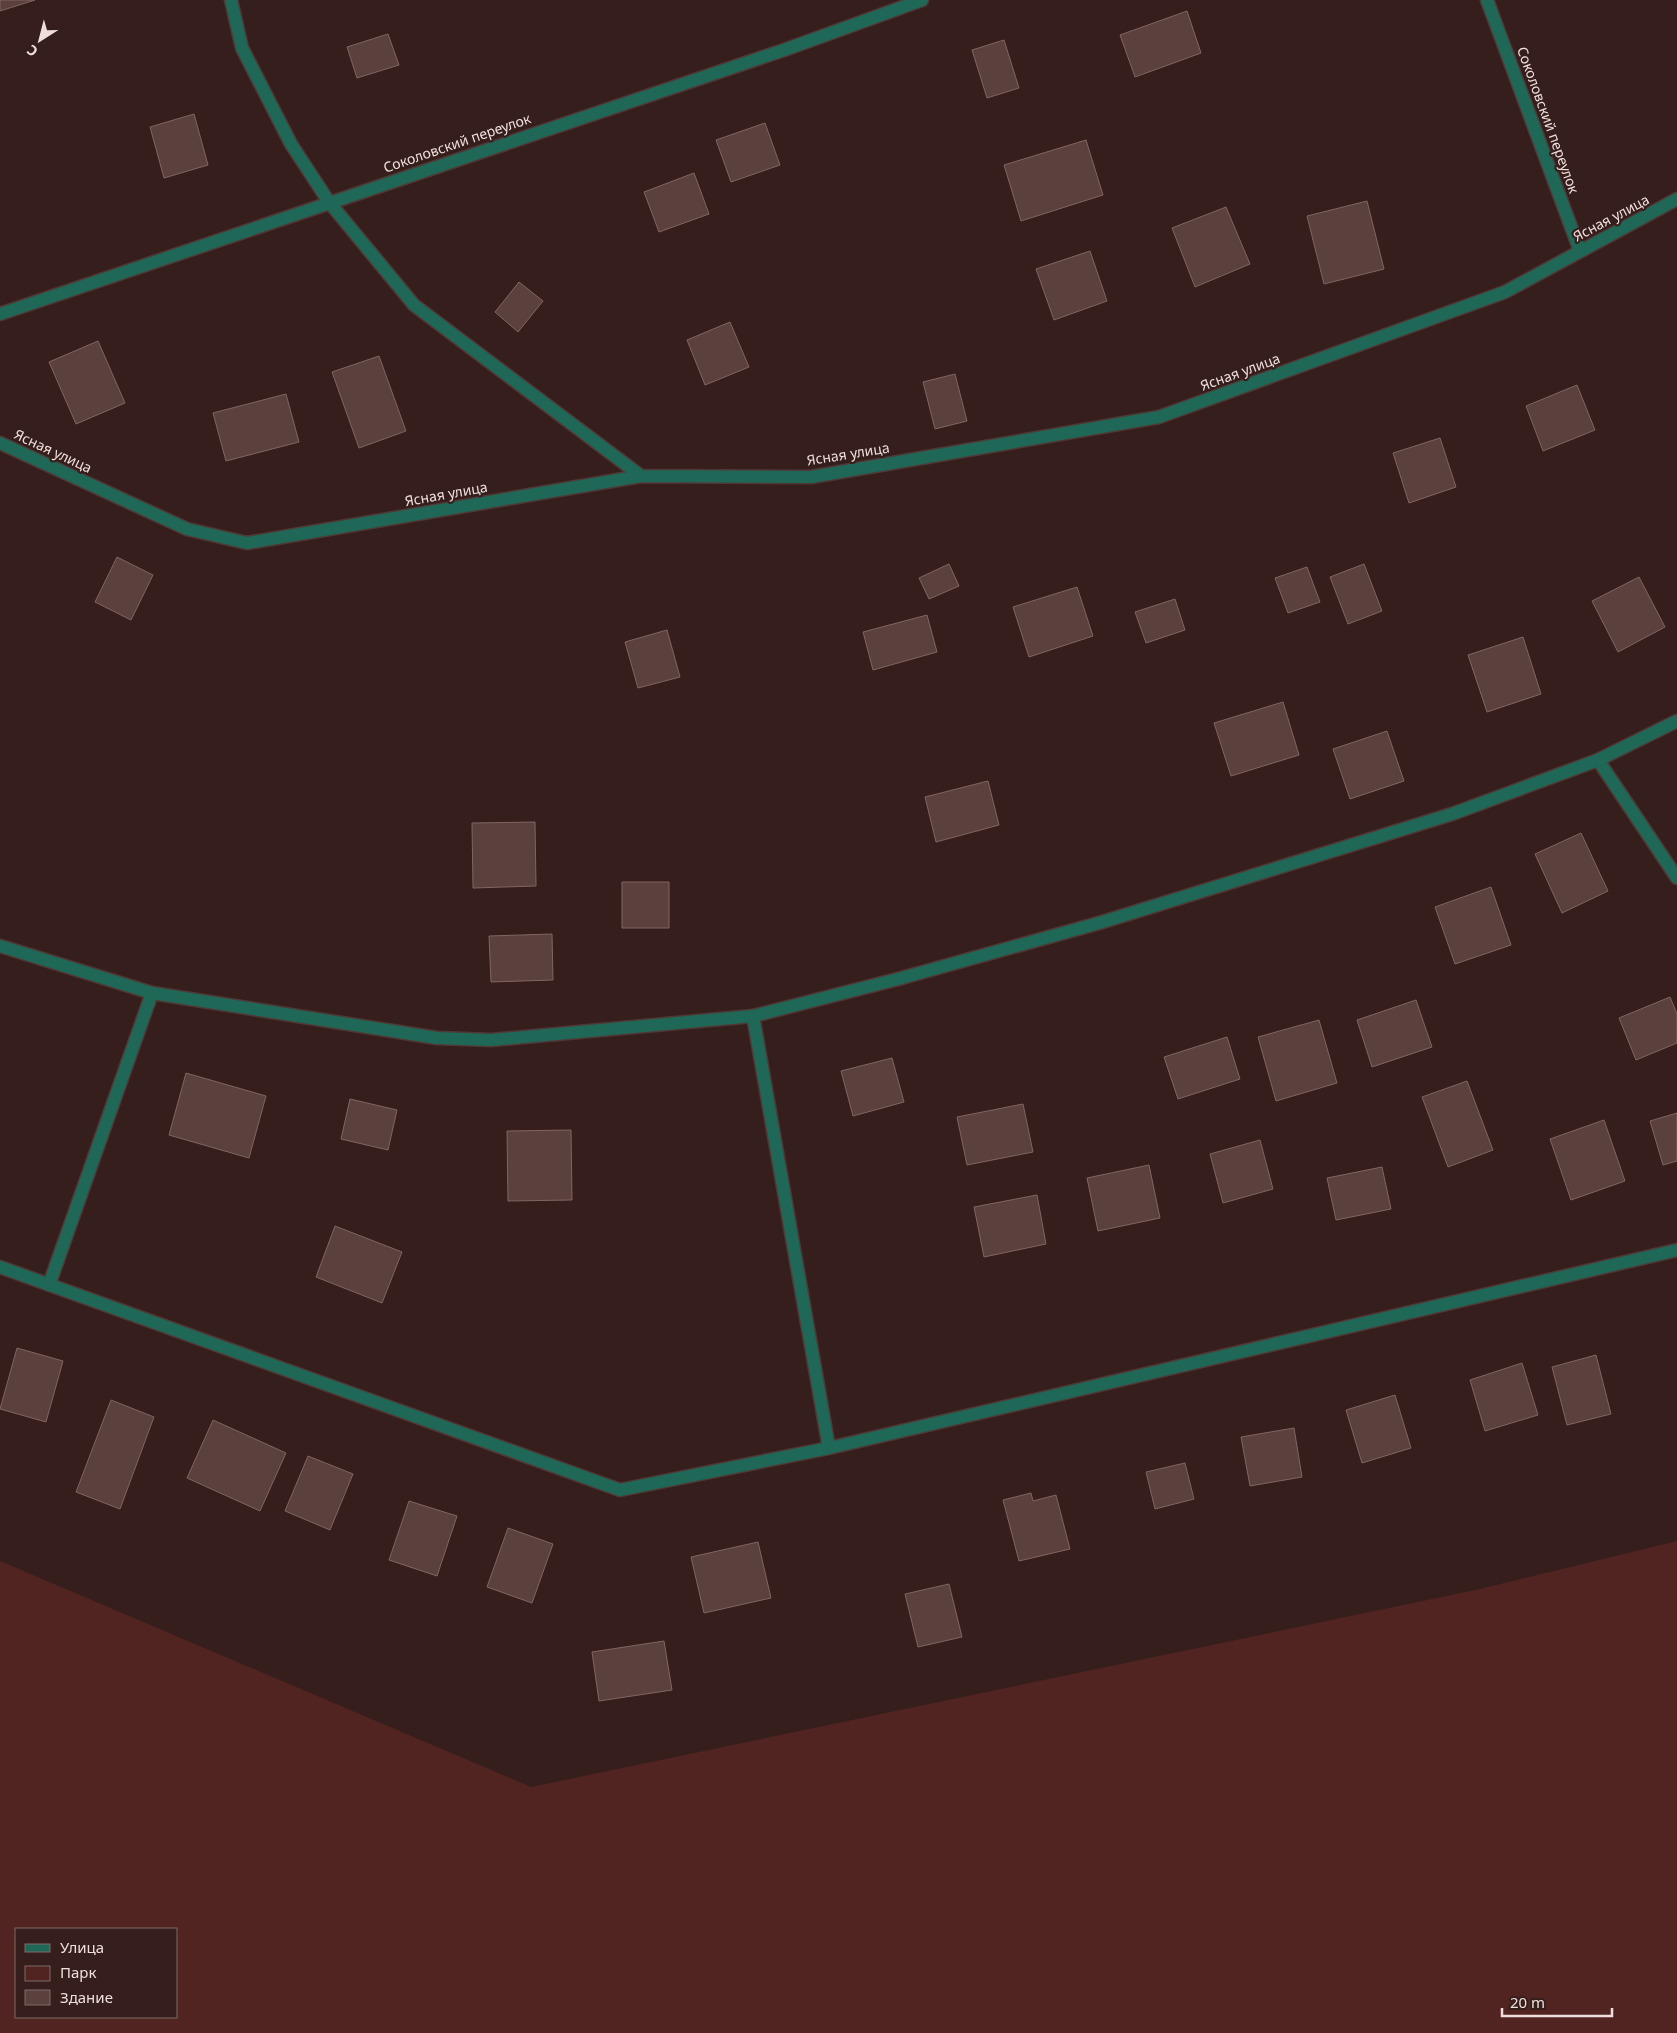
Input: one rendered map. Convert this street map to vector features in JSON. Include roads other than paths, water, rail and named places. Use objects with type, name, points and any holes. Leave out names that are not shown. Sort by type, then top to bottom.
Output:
[{"type":"street","points":[[231,0],[242,48],[291,144],[329,202],[414,305],[641,476]]},
{"type":"street","name":"Соколовский переулок","points":[[0,314],[784,50],[922,0]]},
{"type":"street","name":"Соколовский переулок","points":[[1487,0],[1580,251]]},
{"type":"street","name":"Ясная улица","points":[[0,443],[188,529],[247,543],[641,476],[811,477],[1159,417],[1505,292],[1677,199]]},
{"type":"street","points":[[0,946],[152,993],[437,1038],[491,1040],[753,1016],[898,979],[1108,920],[1452,814],[1598,760],[1677,721]]},
{"type":"street","points":[[1598,760],[1677,878]]},
{"type":"street","points":[[49,1285],[152,993]]},
{"type":"street","points":[[753,1016],[829,1448]]},
{"type":"street","points":[[0,1267],[620,1490],[829,1448],[1677,1250]]}]
